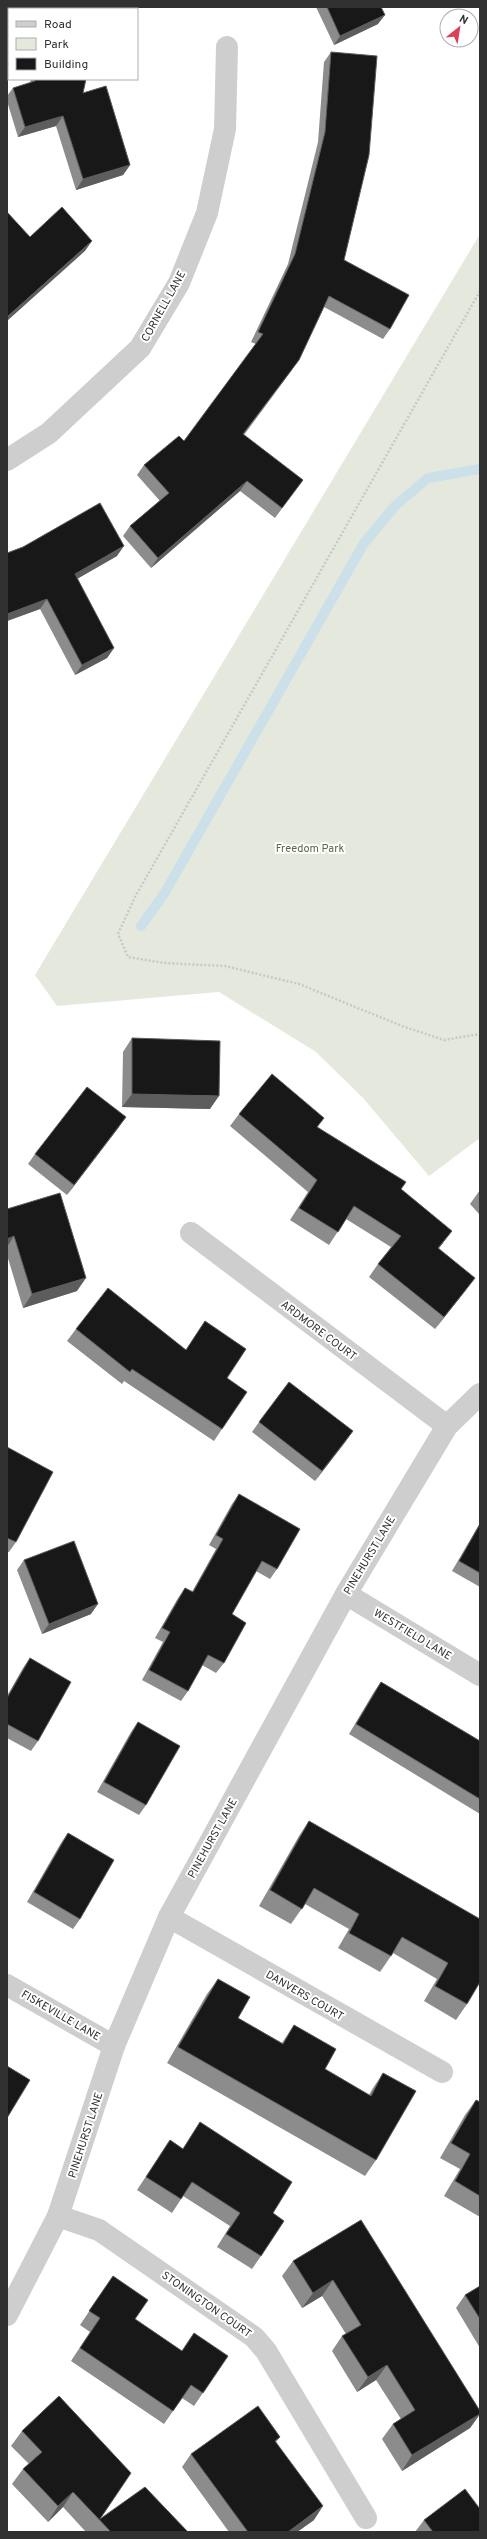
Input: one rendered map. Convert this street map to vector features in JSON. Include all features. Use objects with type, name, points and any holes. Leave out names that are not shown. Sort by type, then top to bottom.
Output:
[{"type":"street","name":"CORNELL LANE","points":[[7,460],[49,433],[140,348],[179,283],[207,212],[225,129],[227,47]]},
{"type":"street","name":"ARDMORE COURT","points":[[191,1234],[446,1426]]},
{"type":"street","name":"PINEHURST LANE","points":[[7,2315],[58,2216],[114,2046],[169,1917],[346,1594],[446,1426],[480,1394]]},
{"type":"street","name":"WESTFIELD LANE","points":[[346,1594],[480,1675]]},
{"type":"street","name":"DANVERS COURT","points":[[169,1917],[442,2072]]},
{"type":"street","name":"FISKEVILLE LANE","points":[[7,1984],[114,2046]]},
{"type":"street","name":"STONINGTON COURT","points":[[58,2216],[99,2230],[254,2337],[266,2351],[366,2518]]},
{"type":"path","points":[[480,291],[135,897],[118,934],[128,957],[164,963],[225,966],[299,984],[402,1026],[444,1040],[480,1034]]},
{"type":"green space","name":"Freedom Park","points":[[480,234],[480,1138],[429,1176],[363,1098],[316,1052],[219,992],[57,1006],[35,975]]},
{"type":"building","points":[[52,7],[103,7],[102,8]]},
{"type":"building","points":[[327,7],[381,7],[385,15],[340,36]]},
{"type":"building","points":[[331,52],[377,56],[369,155],[344,260],[409,295],[390,329],[329,296],[299,360],[243,434],[303,480],[282,508],[247,481],[158,558],[130,526],[169,493],[144,465],[179,436],[184,441],[263,334],[258,332],[295,254],[325,132]]},
{"type":"building","points":[[86,80],[83,93],[106,86],[130,165],[83,179],[63,116],[25,127],[13,88],[35,81]]},
{"type":"building","points":[[62,207],[92,241],[7,317],[7,212],[30,237]]},
{"type":"building","points":[[100,503],[124,546],[75,574],[114,648],[82,665],[47,599],[7,614],[7,553],[23,547]]},
{"type":"building","points":[[132,1038],[220,1041],[219,1096],[132,1094]]},
{"type":"building","points":[[272,1074],[324,1118],[317,1127],[406,1182],[401,1189],[452,1231],[438,1248],[475,1278],[444,1317],[378,1264],[401,1236],[354,1206],[338,1232],[299,1208],[317,1180],[239,1114]]},
{"type":"building","points":[[87,1087],[126,1117],[74,1185],[35,1154]]},
{"type":"building","points":[[60,1193],[86,1278],[32,1294],[14,1236],[7,1239],[7,1209]]},
{"type":"building","points":[[108,1288],[186,1350],[205,1321],[246,1349],[227,1378],[247,1392],[222,1429],[132,1369],[130,1372],[76,1329]]},
{"type":"building","points":[[289,1382],[353,1431],[322,1471],[259,1422]]},
{"type":"building","points":[[7,1447],[53,1472],[16,1542],[7,1538]]},
{"type":"building","points":[[239,1494],[300,1529],[277,1569],[262,1561],[232,1614],[246,1623],[224,1663],[208,1655],[188,1691],[149,1670],[170,1632],[162,1628],[185,1588],[193,1592],[223,1539],[216,1535]]},
{"type":"building","points":[[480,1524],[480,1573],[459,1561]]},
{"type":"building","points":[[74,1541],[98,1604],[49,1624],[24,1560]]},
{"type":"building","points":[[30,1658],[71,1682],[38,1741],[7,1724],[7,1698]]},
{"type":"building","points":[[381,1682],[480,1741],[480,1799],[356,1724]]},
{"type":"building","points":[[138,1722],[180,1746],[146,1805],[104,1782]]},
{"type":"building","points":[[309,1821],[480,1919],[480,1982],[467,2004],[435,1986],[448,1963],[402,1937],[391,1956],[349,1933],[359,1914],[314,1888],[302,1909],[270,1890]]},
{"type":"building","points":[[68,1833],[114,1860],[80,1919],[34,1892]]},
{"type":"building","points":[[218,1979],[250,1997],[238,2018],[283,2044],[294,2025],[336,2049],[325,2069],[371,2096],[383,2073],[416,2091],[376,2160],[178,2047]]},
{"type":"building","points":[[7,2066],[30,2080],[7,2118]]},
{"type":"building","points":[[476,2100],[480,2102],[480,2196],[455,2181],[470,2154],[451,2143]]},
{"type":"building","points":[[200,2122],[292,2182],[273,2213],[284,2221],[261,2256],[226,2234],[240,2213],[192,2182],[181,2199],[146,2177],[170,2140],[183,2149]]},
{"type":"building","points":[[361,2220],[480,2411],[480,2414],[412,2455],[393,2424],[415,2410],[387,2365],[368,2377],[342,2336],[361,2325],[333,2280],[313,2293],[293,2261]]},
{"type":"building","points":[[113,2276],[148,2300],[135,2319],[182,2351],[194,2333],[228,2356],[203,2393],[191,2385],[173,2411],[80,2348],[100,2318],[89,2311]]},
{"type":"building","points":[[480,2286],[480,2319],[465,2295]]},
{"type":"building","points":[[59,2396],[131,2473],[100,2519],[145,2487],[188,2532],[111,2532],[73,2492],[58,2506],[23,2469],[42,2452],[22,2431]]},
{"type":"building","points":[[258,2406],[280,2437],[275,2441],[323,2506],[288,2532],[248,2532],[191,2454]]},
{"type":"building","points":[[465,2489],[480,2509],[480,2532],[433,2532],[424,2520]]},
{"type":"waterway","points":[[141,926],[164,894],[364,543],[396,505],[428,478],[480,469]]}]
